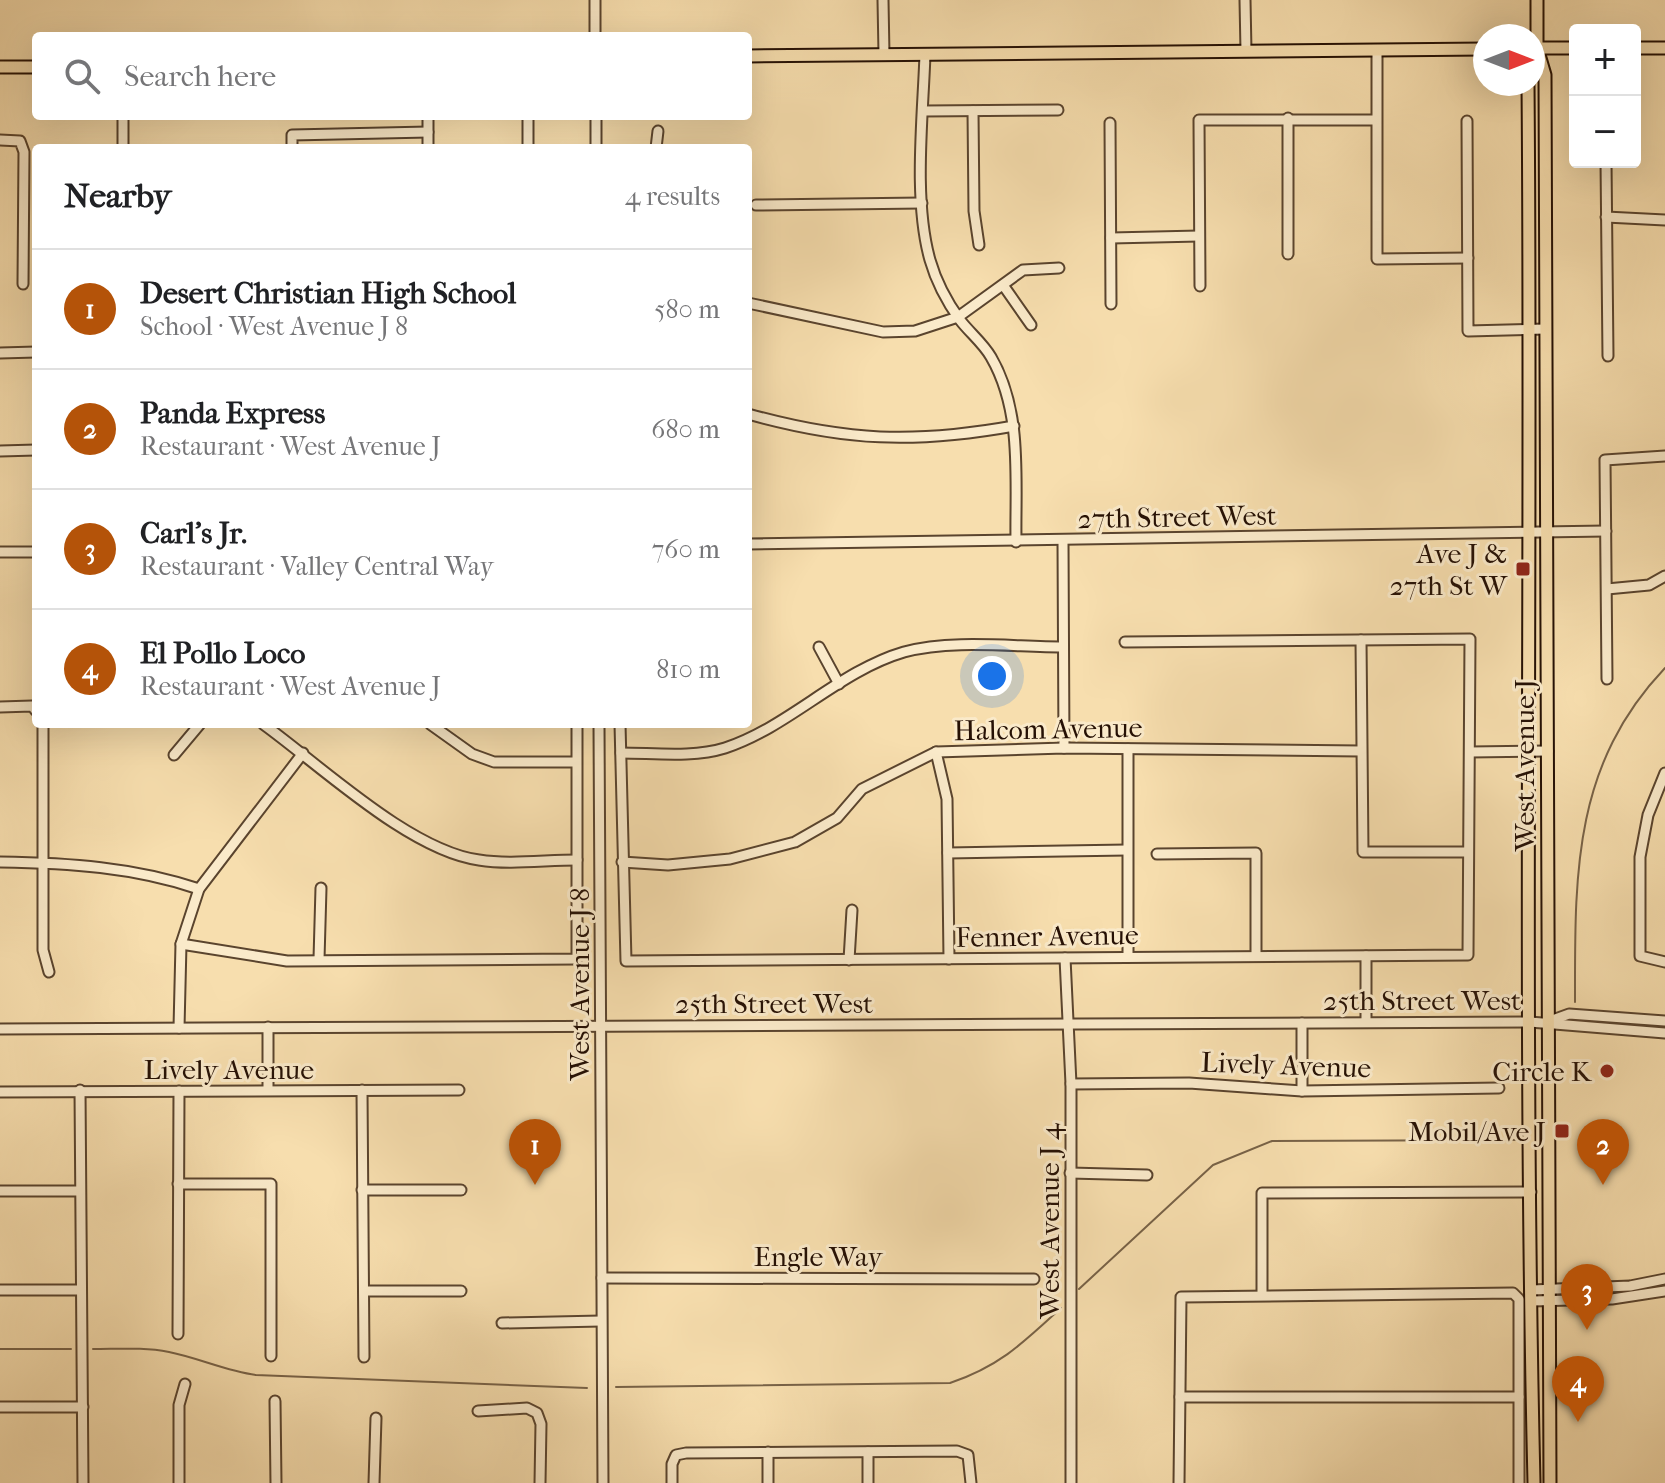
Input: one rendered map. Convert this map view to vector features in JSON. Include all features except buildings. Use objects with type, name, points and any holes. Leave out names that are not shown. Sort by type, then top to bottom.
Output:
[{"type":"main road","name":"West Avenue J","points":[[1536,24],[1537,0]]},
{"type":"main road","points":[[1641,48],[1665,48]]},
{"type":"main road","points":[[752,56],[1473,49]]},
{"type":"main road","points":[[1545,51],[1569,49]]},
{"type":"main road","points":[[0,67],[32,67]]},
{"type":"main road","name":"West Avenue J","points":[[1545,75],[1550,1483]]},
{"type":"main road","name":"West Avenue J","points":[[1528,96],[1534,1483]]},
{"type":"street","points":[[595,0],[595,32]]},
{"type":"street","points":[[883,0],[884,54]]},
{"type":"street","points":[[1245,0],[1246,51]]},
{"type":"street","points":[[1377,50],[1377,259],[1468,258]]},
{"type":"street","points":[[925,54],[922,203],[930,258],[942,291],[958,317],[991,356],[1014,426],[1016,542]]},
{"type":"street","points":[[924,111],[1058,110]]},
{"type":"street","points":[[973,111],[974,211],[979,245]]},
{"type":"street","points":[[1288,118],[1288,254]]},
{"type":"street","points":[[123,120],[123,144]]},
{"type":"street","points":[[428,120],[428,144]]},
{"type":"street","points":[[528,120],[528,144]]},
{"type":"street","points":[[596,120],[596,144]]},
{"type":"street","points":[[1200,286],[1199,120],[1376,120]]},
{"type":"street","points":[[1467,121],[1468,331],[1546,329]]},
{"type":"street","points":[[1110,123],[1111,304]]},
{"type":"street","points":[[656,144],[658,131]]},
{"type":"street","points":[[292,144],[292,135],[428,132]]},
{"type":"street","points":[[0,140],[20,141],[24,152],[23,284]]},
{"type":"street","points":[[1606,168],[1608,356]]},
{"type":"street","points":[[25,198],[32,198]]},
{"type":"street","points":[[756,205],[922,203]]},
{"type":"street","points":[[1606,217],[1665,220]]},
{"type":"street","points":[[1111,238],[1199,236]]},
{"type":"street","points":[[752,304],[883,332],[915,331],[958,317],[1023,270],[1059,268]]},
{"type":"street","points":[[1003,285],[1031,325]]},
{"type":"street","points":[[0,353],[32,352]]},
{"type":"street","points":[[752,415],[812,432],[889,439],[963,435],[1014,426]]},
{"type":"street","points":[[0,451],[32,450]]},
{"type":"street","points":[[1607,679],[1605,460],[1665,456]]},
{"type":"street","name":"27th Street West","points":[[752,544],[1606,531]]},
{"type":"street","points":[[1063,541],[1064,748]]},
{"type":"street","points":[[0,552],[32,552]]},
{"type":"street","points":[[1607,589],[1649,585],[1665,576]]},
{"type":"street","points":[[1125,642],[1470,639],[1468,852],[1363,852],[1361,640]]},
{"type":"street","points":[[819,647],[839,684]]},
{"type":"street","points":[[621,753],[696,753],[726,747],[879,661],[906,652],[941,647],[1063,647]]},
{"type":"street","points":[[0,707],[32,708]]},
{"type":"street","points":[[43,728],[43,950],[49,972]]},
{"type":"street","points":[[174,755],[197,728]]},
{"type":"street","points":[[269,728],[386,817],[440,850],[479,860],[577,860]]},
{"type":"street","points":[[436,728],[472,754],[494,762],[576,762]]},
{"type":"street","points":[[181,944],[287,961],[577,959],[577,728]]},
{"type":"street","name":"West Avenue J 8","points":[[599,728],[603,1483]]},
{"type":"street","points":[[620,728],[622,862]]},
{"type":"street","points":[[748,728],[751,734]]},
{"type":"street","name":"Halcom Avenue","points":[[622,862],[668,865],[730,859],[795,842],[837,818],[862,789],[936,752],[1064,748],[1361,751]]},
{"type":"street","points":[[1128,749],[1128,957]]},
{"type":"street","points":[[1470,752],[1548,751]]},
{"type":"street","points":[[936,752],[947,799],[949,959]]},
{"type":"street","points":[[179,1028],[181,944],[199,889],[303,753]]},
{"type":"street","points":[[1665,773],[1648,815],[1640,857],[1640,956],[1665,962]]},
{"type":"street","points":[[948,853],[1127,850]]},
{"type":"street","name":"Fenner Avenue","points":[[622,862],[626,961],[1468,955],[1468,852]]},
{"type":"street","points":[[1157,854],[1256,853],[1256,955]]},
{"type":"street","points":[[0,862],[114,867],[160,876],[199,889]]},
{"type":"street","points":[[319,959],[321,888]]},
{"type":"street","points":[[849,960],[852,910]]},
{"type":"street","points":[[1366,956],[1366,1022]]},
{"type":"street","name":"West Avenue J 4","points":[[1065,958],[1071,1084],[1071,1483]]},
{"type":"street","name":"25th Street West","points":[[1547,1022],[1569,1014],[1665,1021]]},
{"type":"street","name":"25th Street West","points":[[0,1029],[1547,1022],[1570,1027],[1629,1028],[1665,1033]]},
{"type":"street","points":[[1302,1023],[1302,1091]]},
{"type":"street","points":[[268,1027],[268,1090]]},
{"type":"street","name":"Lively Avenue","points":[[1071,1084],[1189,1083],[1302,1091],[1499,1088]]},
{"type":"street","points":[[80,1090],[83,1483]]},
{"type":"street","points":[[362,1090],[364,1357]]},
{"type":"street","name":"Lively Avenue","points":[[0,1092],[459,1090]]},
{"type":"street","points":[[178,1334],[179,1091]]},
{"type":"street","points":[[1070,1173],[1147,1175]]},
{"type":"street","points":[[178,1184],[271,1184],[271,1356]]},
{"type":"street","points":[[362,1190],[461,1190]]},
{"type":"street","points":[[0,1191],[80,1191]]},
{"type":"street","points":[[1262,1294],[1262,1193],[1531,1192]]},
{"type":"street","name":"Engle Way","points":[[602,1278],[1034,1279]]},
{"type":"street","points":[[1549,1295],[1665,1279]]},
{"type":"street","points":[[0,1290],[80,1290]]},
{"type":"street","points":[[364,1291],[461,1291]]},
{"type":"street","points":[[1532,1295],[1612,1299],[1665,1291]]},
{"type":"street","points":[[1179,1483],[1181,1297],[1262,1294],[1516,1295],[1519,1483]]},
{"type":"street","points":[[502,1323],[601,1321]]},
{"type":"street","points":[[179,1483],[179,1405],[185,1384]]},
{"type":"street","points":[[1180,1397],[1519,1397]]},
{"type":"street","points":[[275,1401],[276,1483]]},
{"type":"street","points":[[0,1407],[83,1407]]},
{"type":"street","points":[[478,1411],[527,1408],[537,1413],[541,1424],[540,1483]]},
{"type":"street","points":[[374,1483],[376,1418]]},
{"type":"street","points":[[672,1483],[672,1464],[676,1455],[957,1451],[968,1455],[971,1483]]},
{"type":"street","points":[[768,1452],[768,1483]]},
{"type":"street","points":[[868,1452],[868,1483]]},
{"type":"waterway","points":[[1575,1002],[1576,910],[1585,824],[1612,744],[1634,705],[1665,668]]},
{"type":"waterway","points":[[1079,1289],[1213,1165],[1272,1141],[1516,1140]]},
{"type":"waterway","points":[[616,1387],[950,1383],[997,1361],[1061,1308]]},
{"type":"waterway","points":[[0,1349],[71,1349]]},
{"type":"waterway","points":[[93,1349],[160,1350],[256,1375],[587,1388]]},
{"type":"place","name":"Ave J & 27th St W","points":[[1523,569]]},
{"type":"place","name":"Circle K","points":[[1607,1071]]},
{"type":"place","name":"Mobil/Ave J","points":[[1562,1131]]},
{"type":"place","name":"Desert Christian High School","points":[[535,1185]]},
{"type":"place","name":"Panda Express","points":[[1603,1185]]},
{"type":"place","name":"Carl's Jr.","points":[[1587,1330]]},
{"type":"place","name":"El Pollo Loco","points":[[1578,1422]]}]
